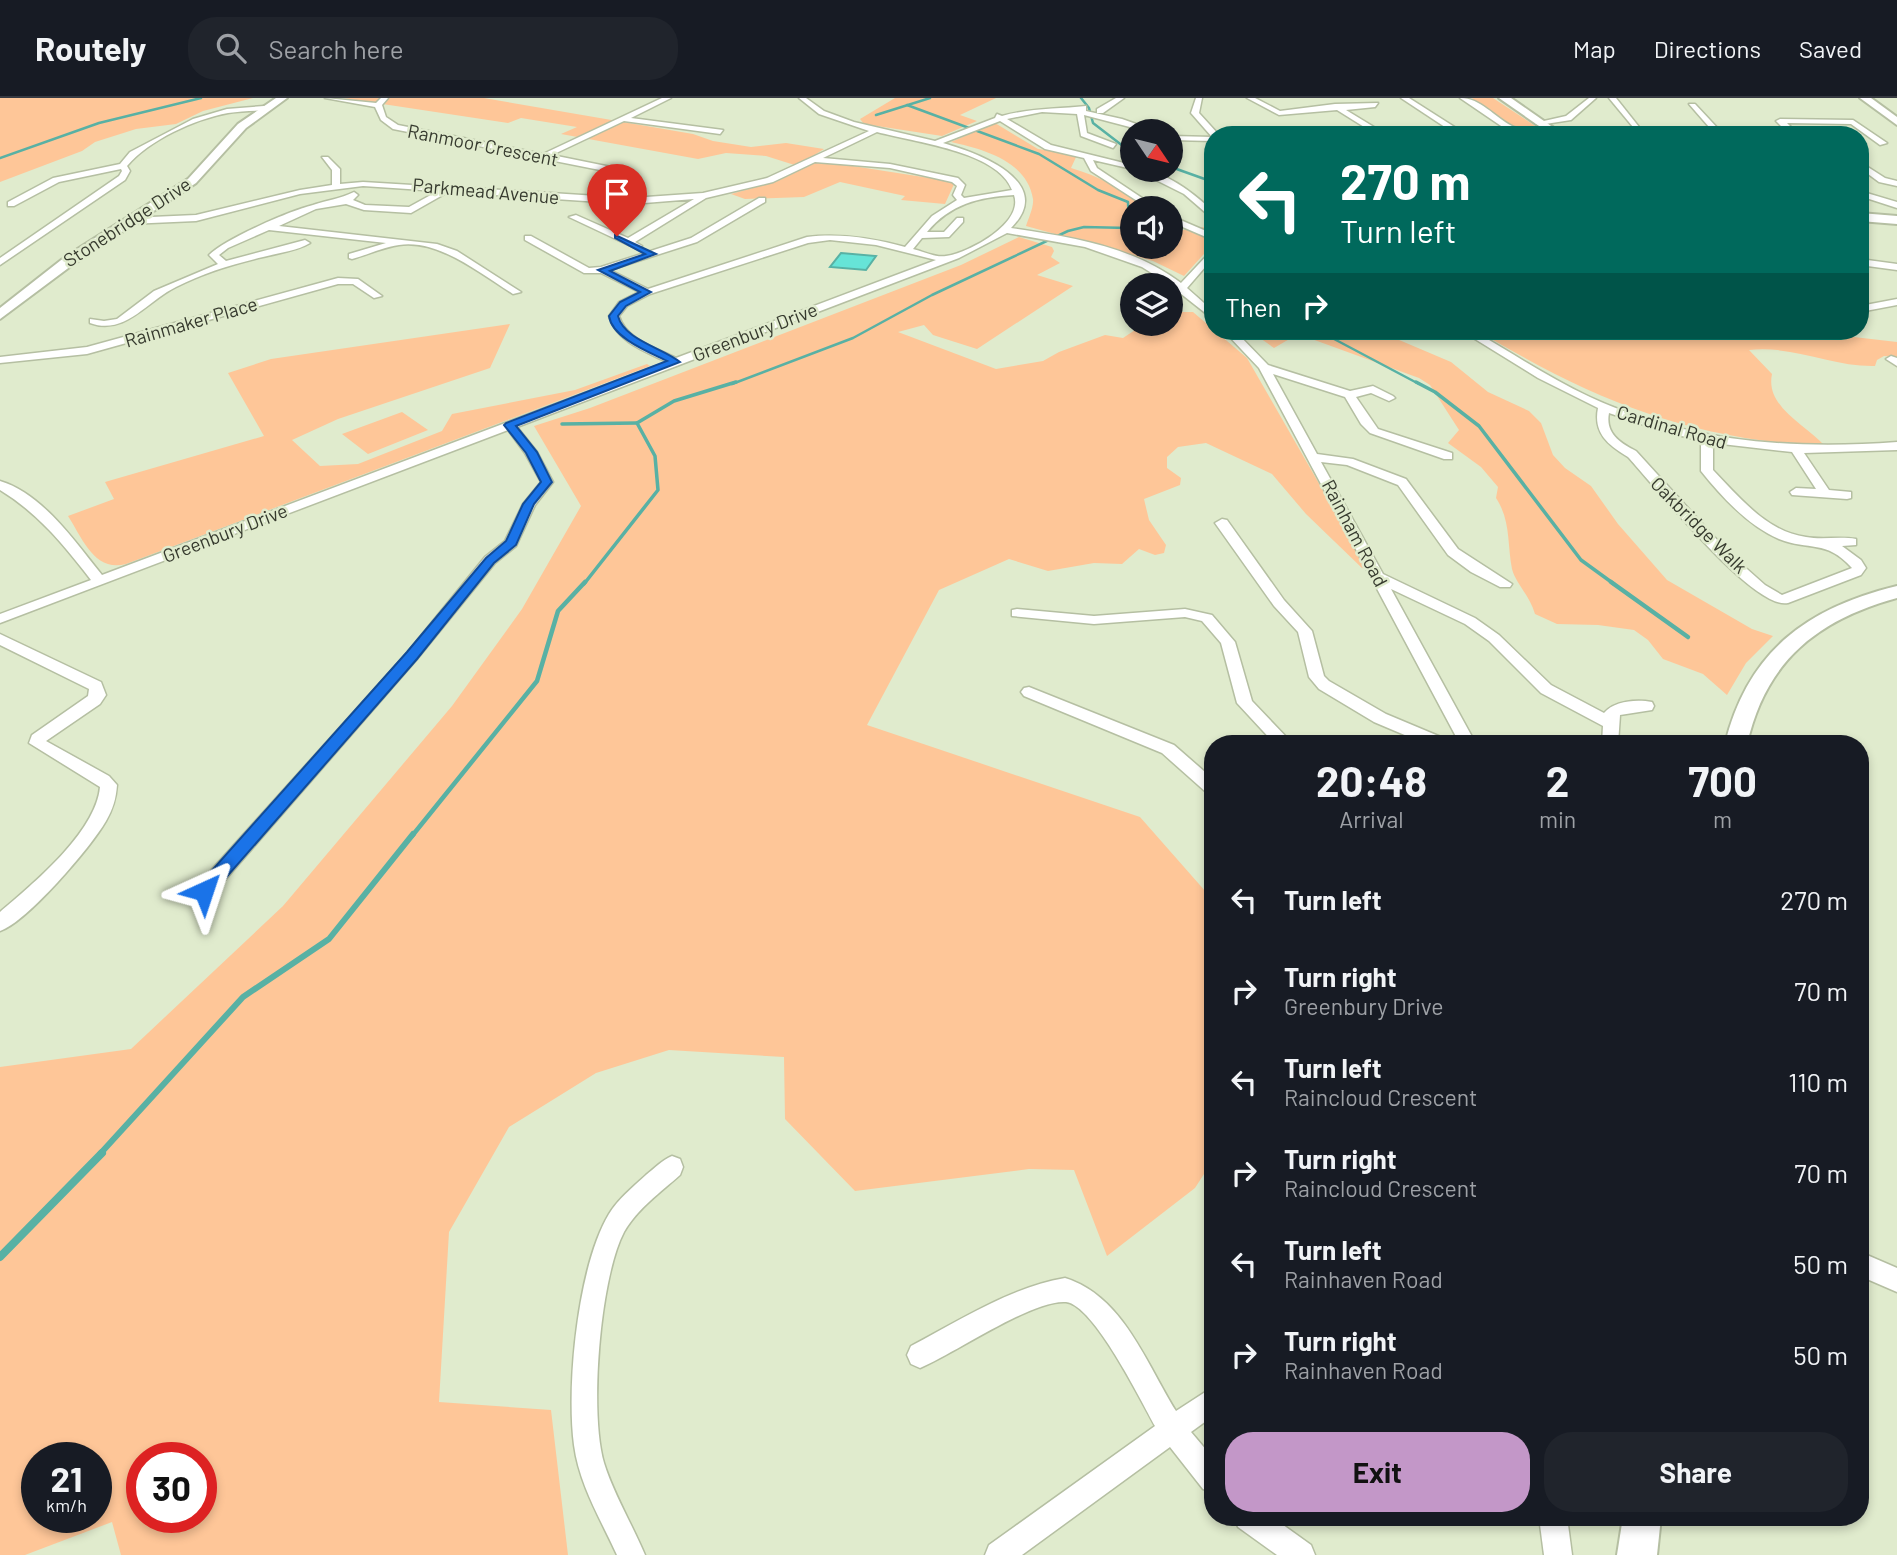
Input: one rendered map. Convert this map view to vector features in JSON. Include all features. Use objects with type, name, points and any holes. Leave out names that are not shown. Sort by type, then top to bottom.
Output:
[{"type":"street","name":"Stonebridge Drive","points":[[0,315],[46,277],[202,173],[242,126],[264,108],[282,98]]},
{"type":"street","points":[[328,98],[378,105]]},
{"type":"street","name":"Ranmoor Crescent","points":[[385,98],[378,105],[381,117],[396,127],[622,174],[625,185],[616,200]]},
{"type":"street","points":[[542,157],[667,98]]},
{"type":"street","points":[[802,98],[827,116],[935,144],[988,162],[1010,177],[1019,192],[1018,212],[1004,230],[1109,251],[1157,273]]},
{"type":"street","points":[[1100,111],[1121,98]]},
{"type":"street","points":[[1199,98],[1195,113],[1205,126]]},
{"type":"street","points":[[1250,98],[1276,113],[1375,105]]},
{"type":"street","points":[[1404,98],[1449,126]]},
{"type":"street","points":[[1463,98],[1491,113],[1507,126]]},
{"type":"street","points":[[1504,98],[1544,126]]},
{"type":"street","points":[[1539,123],[1568,118],[1593,98]]},
{"type":"street","points":[[1612,98],[1636,125]]},
{"type":"street","points":[[1865,98],[1897,122]]},
{"type":"street","points":[[1327,99],[1368,126]]},
{"type":"street","points":[[935,144],[997,116],[1039,106],[1083,108],[1121,119]]},
{"type":"street","points":[[1692,106],[1711,126]]},
{"type":"street","points":[[10,204],[56,180],[123,166],[133,154],[193,120],[222,112],[264,108]]},
{"type":"street","points":[[1083,108],[1080,117],[1084,134],[1113,146]]},
{"type":"street","points":[[997,116],[1048,147],[1120,164]]},
{"type":"street","points":[[624,119],[720,132]]},
{"type":"street","points":[[1785,126],[1780,121],[1849,121],[1855,126]]},
{"type":"street","name":"Parkmead Avenue","points":[[129,222],[196,218],[336,186],[372,183],[616,200],[703,195],[770,180],[876,130]]},
{"type":"street","points":[[1183,138],[1204,137]]},
{"type":"street","points":[[1869,138],[1879,146]]},
{"type":"street","points":[[1086,154],[1094,169],[1135,196]]},
{"type":"street","points":[[325,159],[336,169],[336,186]]},
{"type":"street","points":[[811,159],[890,166],[959,182],[961,185],[957,195],[962,201]]},
{"type":"street","points":[[0,262],[122,178],[126,171],[123,166]]},
{"type":"street","points":[[1869,171],[1882,180],[1897,184]]},
{"type":"street","points":[[1166,182],[1187,192],[1204,208]]},
{"type":"street","points":[[224,265],[215,258],[218,251],[314,207],[347,201],[372,183]]},
{"type":"street","points":[[347,201],[364,207],[411,210],[450,187]]},
{"type":"street","points":[[909,248],[939,213],[962,201],[1019,192]]},
{"type":"street","points":[[628,242],[694,204],[703,195]]},
{"type":"street","points":[[1869,198],[1895,204]]},
{"type":"street","points":[[528,238],[587,271],[602,270],[694,240],[762,200]]},
{"type":"street","points":[[573,217],[652,254]]},
{"type":"street","points":[[1869,218],[1897,220]]},
{"type":"street","points":[[920,235],[946,234],[960,220]]},
{"type":"street","points":[[1183,224],[1204,233]]},
{"type":"street","points":[[267,227],[404,240],[454,253],[516,292]]},
{"type":"street","name":"Greenbury Drive","points":[[0,619],[945,260],[982,244],[1004,230]]},
{"type":"street","points":[[675,362],[634,340],[614,322],[614,316],[623,304],[647,292],[807,240],[844,238],[909,248],[945,260]]},
{"type":"street","points":[[352,256],[404,240]]},
{"type":"street","points":[[138,306],[169,286],[224,265],[305,243]]},
{"type":"street","points":[[1183,287],[1204,262]]},
{"type":"street","points":[[1869,263],[1897,267]]},
{"type":"street","points":[[602,270],[647,292]]},
{"type":"street","name":"Rainmaker Place","points":[[0,360],[39,358],[102,348],[338,281],[355,281],[377,296]]},
{"type":"street","points":[[1183,291],[1204,308]]},
{"type":"street","points":[[1869,308],[1897,302]]},
{"type":"street","points":[[1873,308],[1897,314]]},
{"type":"street","name":"Rainham Road","points":[[1238,340],[1264,367],[1463,735]]},
{"type":"street","name":"Cardinal Road","points":[[1483,340],[1604,407],[1646,423],[1707,440],[1797,451],[1897,446]]},
{"type":"street","points":[[1264,367],[1349,395],[1373,389],[1388,398]]},
{"type":"street","points":[[1349,395],[1374,431],[1448,456]]},
{"type":"street","name":"Oakbridge Walk","points":[[1604,407],[1601,422],[1612,443],[1632,454],[1724,556],[1738,564],[1768,594],[1783,600],[1811,587],[1857,572],[1859,568],[1856,563],[1829,544]]},
{"type":"street","points":[[204,891],[412,656],[490,560],[512,543],[529,504],[547,482],[531,452],[510,425]]},
{"type":"street","points":[[1707,440],[1707,471],[1761,525],[1784,538],[1811,544],[1851,542]]},
{"type":"street","points":[[1797,451],[1825,493]]},
{"type":"street","points":[[1314,457],[1349,462],[1402,482],[1453,552],[1476,569],[1505,584]]},
{"type":"street","points":[[0,485],[26,499],[50,519],[98,580]]},
{"type":"street","points":[[1796,492],[1847,495]]},
{"type":"street","points":[[1222,523],[1279,603],[1305,631],[1317,677],[1324,685],[1380,718],[1421,735]]},
{"type":"street","points":[[1378,576],[1470,621],[1494,638],[1546,689],[1609,723]]},
{"type":"street","points":[[1738,735],[1747,700],[1762,673],[1786,646],[1837,612],[1897,592]]},
{"type":"street","points":[[1017,613],[1094,620],[1185,613],[1207,618],[1228,642],[1239,690],[1245,703],[1276,735]]},
{"type":"street","points":[[0,639],[96,686],[98,695],[94,700],[38,739],[37,743],[103,780],[110,785],[111,791],[99,815],[57,873],[0,923]]},
{"type":"street","points":[[1029,692],[1168,749],[1204,781]]},
{"type":"street","points":[[1610,735],[1612,713],[1620,708],[1646,706]]},
{"type":"street","points":[[631,1555],[594,1472],[587,1446],[591,1327],[598,1271],[617,1222],[672,1167]]},
{"type":"street","points":[[1869,1268],[1897,1280]]},
{"type":"street","points":[[920,1355],[1038,1298],[1068,1289],[1085,1297],[1107,1321],[1173,1430],[1204,1468]]},
{"type":"street","points":[[999,1555],[1204,1407]]},
{"type":"street","points":[[1261,1526],[1301,1555]]},
{"type":"street","points":[[1554,1526],[1558,1555]]},
{"type":"street","points":[[1637,1555],[1641,1526]]},
{"type":"shaded area","points":[[0,98],[253,98],[203,111],[176,124],[136,129],[95,142],[82,151],[0,182]]},
{"type":"shaded area","points":[[343,98],[484,98],[693,134],[713,141],[751,147],[786,143],[824,149],[808,159],[955,182],[945,204],[901,200],[905,196],[840,182],[804,197],[745,199],[731,194],[778,181],[804,168],[766,156],[726,153],[698,159],[561,134],[577,127],[521,118],[508,123]]},
{"type":"shaded area","points":[[895,98],[996,98],[960,115],[977,121],[942,136],[864,124],[860,119]]},
{"type":"shaded area","points":[[1472,98],[1493,98],[1535,126],[1514,126]]},
{"type":"shaded area","points":[[995,123],[1038,149],[1077,155],[1071,168],[1110,184],[1129,196],[1120,196],[1120,252],[1026,226],[1033,199],[1022,175],[1002,159],[951,142]]},
{"type":"shaded area","points":[[1204,227],[1204,254],[1184,276],[1183,273],[1146,259],[1183,259],[1183,230]]},
{"type":"shaded area","points":[[1019,237],[1052,247],[1054,251],[1051,257],[1060,263],[1037,275],[1073,286],[977,349],[933,335],[924,325],[898,332],[996,369],[1043,361],[1059,352],[1105,335],[1123,338],[1183,336],[1183,312],[1193,312],[1204,321],[1204,340],[1226,340],[1247,358],[1368,569],[1362,568],[1306,514],[1272,474],[1206,443],[1178,447],[1167,457],[1167,468],[1181,478],[1180,485],[1144,499],[1149,520],[1166,545],[1164,553],[1155,555],[1139,549],[1122,564],[1094,563],[1048,571],[1009,559],[939,590],[867,725],[1140,817],[1204,890],[1204,1174],[1195,1188],[1107,1256],[1074,1170],[1029,1169],[855,1191],[785,1119],[784,1057],[669,1050],[596,1073],[509,1127],[449,1232],[439,1402],[551,1410],[568,1555],[121,1555],[112,1522],[112,1442],[21,1442],[21,1533],[83,1533],[25,1555],[0,1555],[0,1067],[131,1049],[283,906],[452,706],[522,609],[581,506],[534,426],[590,408],[961,265]]},
{"type":"shaded area","points":[[510,324],[490,368],[338,419],[292,440],[320,466],[358,464],[442,431],[452,414],[575,390],[647,364],[650,366],[126,564],[115,565],[98,558],[91,552],[68,516],[114,499],[105,482],[264,436],[228,373],[271,359]]},
{"type":"shaded area","points":[[1869,339],[1897,342],[1897,357],[1884,356],[1877,360],[1875,366],[1844,363],[1797,353],[1749,350],[1772,374],[1771,386],[1781,406],[1825,446],[1776,442],[1686,425],[1602,396],[1493,340]]},
{"type":"shaded area","points":[[1263,340],[1288,340],[1274,348]]},
{"type":"shaded area","points":[[1314,340],[1399,340],[1451,362],[1488,392],[1529,411],[1541,423],[1553,455],[1565,468],[1591,486],[1618,524],[1667,580],[1752,629],[1773,636],[1746,663],[1727,695],[1703,674],[1663,659],[1648,640],[1634,630],[1598,625],[1557,624],[1535,614],[1512,569],[1504,515],[1496,498],[1498,487],[1481,467],[1448,443],[1459,430],[1430,385],[1419,378]]},
{"type":"shaded area","points":[[402,412],[428,430],[368,454],[342,434]]},
{"type":"water","points":[[841,253],[876,256],[866,270],[830,267]]},
{"type":"waterway","points":[[0,158],[99,123],[201,98]]},
{"type":"waterway","points":[[907,105],[930,98]]},
{"type":"waterway","points":[[1081,98],[1089,108],[1093,123],[1120,144]]},
{"type":"waterway","points":[[732,384],[853,338],[932,295],[1068,231],[1084,227],[1129,228],[1128,202],[1098,190],[1039,154],[907,105]]},
{"type":"waterway","points":[[876,115],[907,105]]},
{"type":"waterway","points":[[1183,171],[1204,179]]},
{"type":"waterway","points":[[1336,340],[1419,384]]},
{"type":"waterway","points":[[637,423],[674,401],[736,382]]},
{"type":"waterway","points":[[1416,382],[1435,392],[1479,426],[1581,560],[1614,584]]},
{"type":"waterway","points":[[562,424],[637,423]]},
{"type":"waterway","points":[[584,584],[658,490],[655,456],[637,423]]},
{"type":"waterway","points":[[412,836],[537,681],[558,611],[585,582]]},
{"type":"waterway","points":[[1611,582],[1688,637]]},
{"type":"waterway","points":[[100,1154],[243,997],[329,939],[413,834]]},
{"type":"waterway","points":[[0,1257],[102,1153]]},
{"type":"route","points":[[204,891],[412,656],[490,560],[512,543],[529,504],[547,482],[531,452],[510,425],[675,362],[634,340],[614,322],[614,316],[623,304],[647,292],[602,270],[652,254],[617,236]]}]
